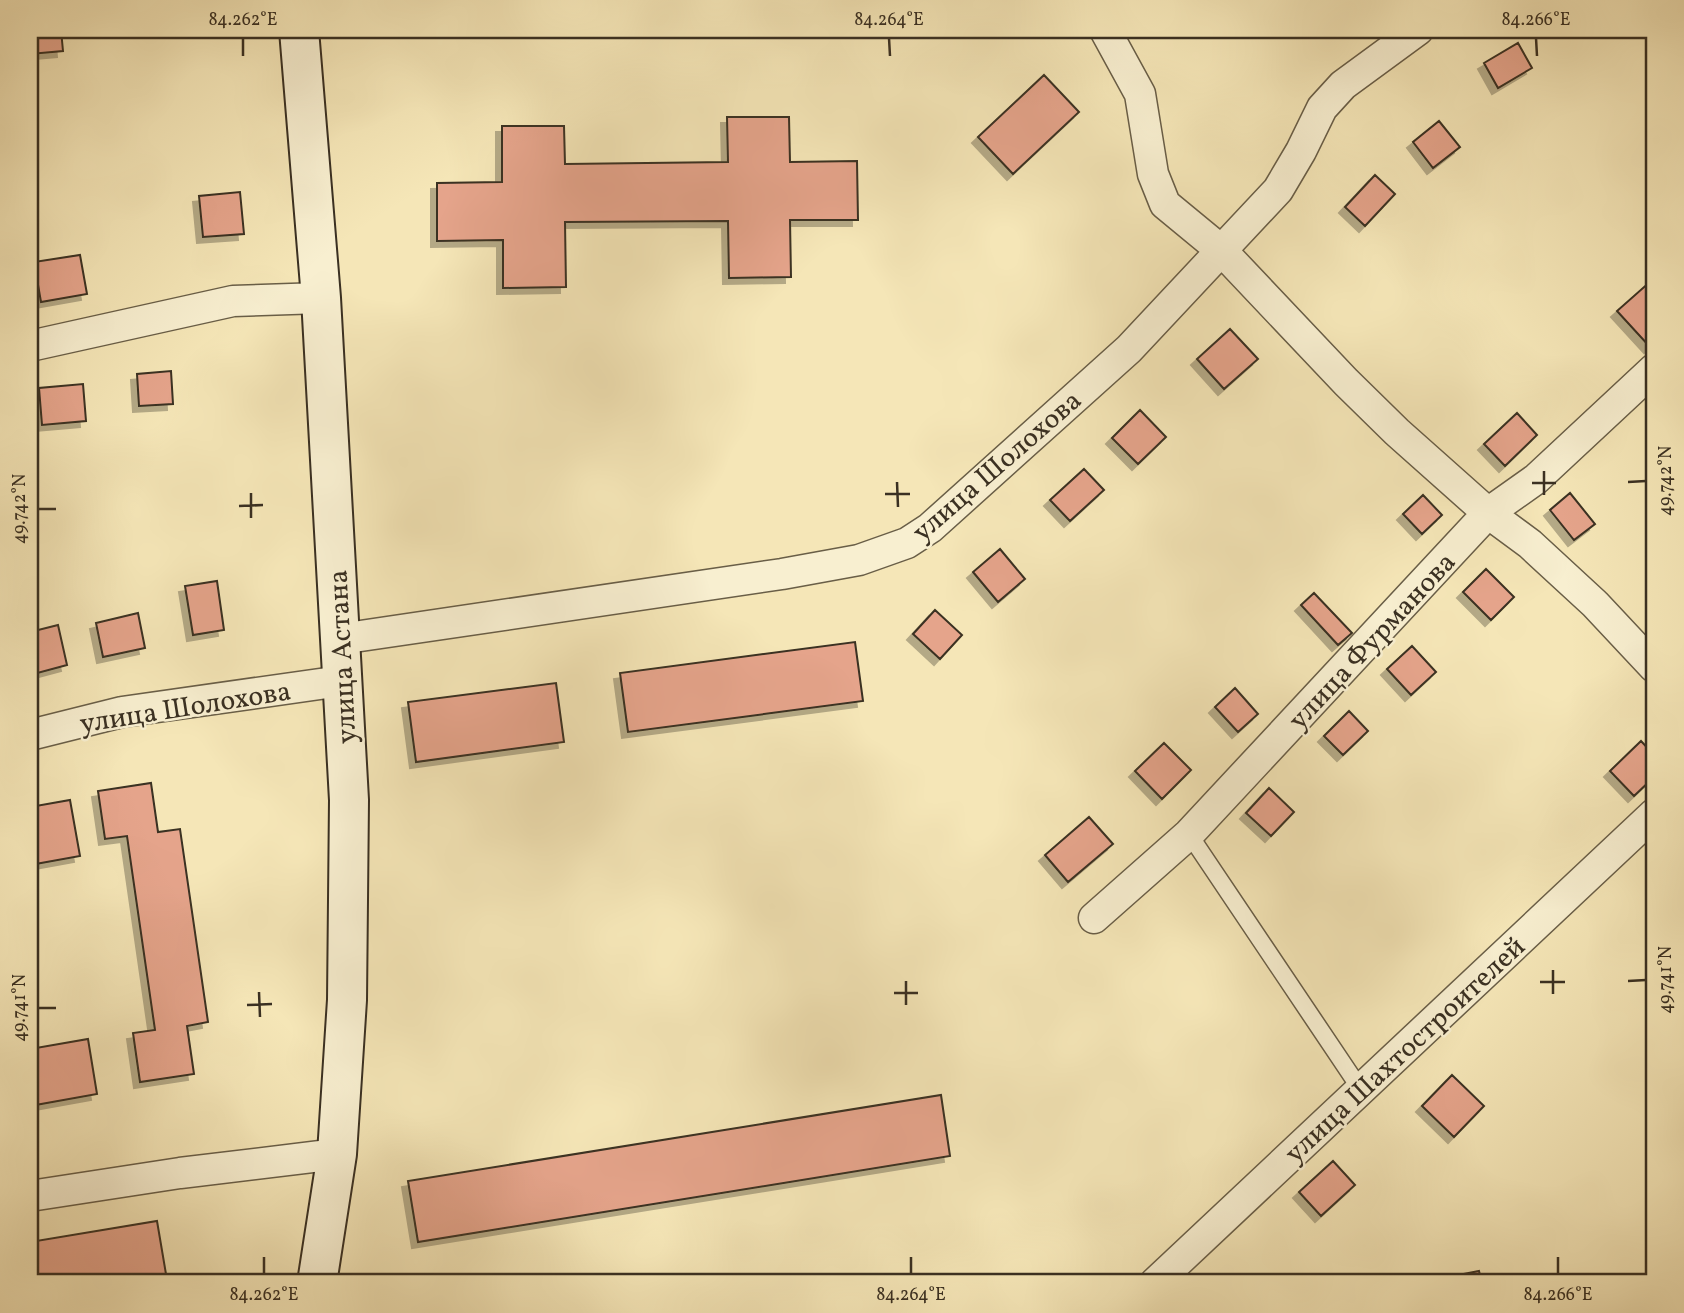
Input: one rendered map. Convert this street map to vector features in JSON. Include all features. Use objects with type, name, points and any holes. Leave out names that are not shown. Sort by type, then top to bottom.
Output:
[{"type":"street","name":"улица Астана","points":[[299,30],[321,298],[349,800],[347,1000],[337,1154],[317,1283]]},
{"type":"street","points":[[1105,30],[1140,94],[1153,174],[1165,204],[1222,251],[1397,432],[1488,513],[1530,544],[1595,604],[1654,667]]},
{"type":"street","name":"улица Шолохова","points":[[340,639],[782,574],[859,560],[907,543],[930,528],[1129,348],[1278,190],[1322,108],[1343,85],[1418,30]]},
{"type":"street","points":[[30,346],[233,301],[321,298]]},
{"type":"street","name":"улица Фурманова","points":[[1094,919],[1189,835],[1488,513],[1536,479],[1654,369]]},
{"type":"street","name":"улица Шолохова","points":[[30,735],[122,712],[341,681]]},
{"type":"street","name":"улица Шахтостроителей","points":[[1155,1283],[1654,814]]},
{"type":"street","points":[[30,1196],[180,1173],[337,1154]]},
{"type":"lane","points":[[1189,835],[1361,1090]]},
{"type":"building","points":[[30,30],[61,30],[63,51],[30,54]]},
{"type":"building","points":[[1518,43],[1532,68],[1498,88],[1484,63]]},
{"type":"building","points":[[1044,75],[1079,112],[1013,174],[978,137]]},
{"type":"building","points":[[727,117],[789,117],[790,162],[857,161],[858,220],[790,220],[791,277],[729,278],[728,221],[565,222],[566,287],[503,288],[503,240],[437,241],[437,183],[502,182],[502,126],[564,126],[565,164],[728,162]]},
{"type":"building","points":[[1439,121],[1460,147],[1433,168],[1413,142]]},
{"type":"building","points":[[1375,175],[1395,194],[1365,226],[1345,207]]},
{"type":"building","points":[[240,192],[244,234],[203,237],[199,196]]},
{"type":"building","points":[[80,255],[87,294],[41,302],[34,262]]},
{"type":"building","points":[[1652,280],[1654,343],[1650,347],[1617,311]]},
{"type":"building","points":[[1230,329],[1258,359],[1224,389],[1197,359]]},
{"type":"building","points":[[171,371],[173,404],[139,406],[137,374]]},
{"type":"building","points":[[83,384],[86,421],[42,425],[39,388]]},
{"type":"building","points":[[1140,410],[1166,437],[1138,464],[1112,438]]},
{"type":"building","points":[[1517,413],[1537,435],[1505,466],[1484,444]]},
{"type":"building","points":[[1084,469],[1104,490],[1070,521],[1050,500]]},
{"type":"building","points":[[1570,493],[1595,524],[1574,540],[1550,510]]},
{"type":"building","points":[[1423,495],[1442,515],[1422,534],[1403,514]]},
{"type":"building","points":[[1000,549],[1025,579],[998,602],[973,572]]},
{"type":"building","points":[[1486,569],[1514,597],[1491,620],[1463,592]]},
{"type":"building","points":[[217,581],[224,630],[193,635],[185,586]]},
{"type":"building","points":[[1314,593],[1352,633],[1338,645],[1301,605]]},
{"type":"building","points":[[935,610],[962,635],[940,659],[913,634]]},
{"type":"building","points":[[138,613],[145,648],[103,657],[96,623]]},
{"type":"building","points":[[58,625],[67,665],[30,675],[30,632]]},
{"type":"building","points":[[855,642],[863,701],[628,732],[620,673]]},
{"type":"building","points":[[1412,646],[1436,672],[1411,695],[1387,669]]},
{"type":"building","points":[[556,683],[564,742],[416,762],[408,702]]},
{"type":"building","points":[[1235,688],[1258,714],[1238,732],[1215,707]]},
{"type":"building","points":[[1349,711],[1368,731],[1343,755],[1324,736]]},
{"type":"building","points":[[1641,741],[1654,755],[1654,777],[1634,796],[1610,771]]},
{"type":"building","points":[[1164,743],[1191,770],[1162,799],[1135,771]]},
{"type":"building","points":[[151,783],[158,832],[180,829],[208,1022],[187,1026],[194,1074],[140,1082],[133,1033],[155,1030],[127,836],[105,839],[98,791]]},
{"type":"building","points":[[1269,788],[1294,812],[1271,836],[1246,813]]},
{"type":"building","points":[[70,800],[80,856],[30,865],[30,807]]},
{"type":"building","points":[[1089,817],[1113,844],[1068,882],[1045,855]]},
{"type":"building","points":[[88,1039],[97,1094],[30,1106],[30,1049]]},
{"type":"building","points":[[1452,1075],[1484,1106],[1454,1137],[1422,1106]]},
{"type":"building","points":[[941,1095],[950,1156],[418,1242],[408,1181]]},
{"type":"building","points":[[1333,1161],[1355,1185],[1321,1216],[1299,1192]]},
{"type":"building","points":[[157,1221],[167,1280],[147,1283],[30,1283],[30,1242]]},
{"type":"building","points":[[1479,1271],[1482,1283],[1444,1283],[1443,1278]]}]
